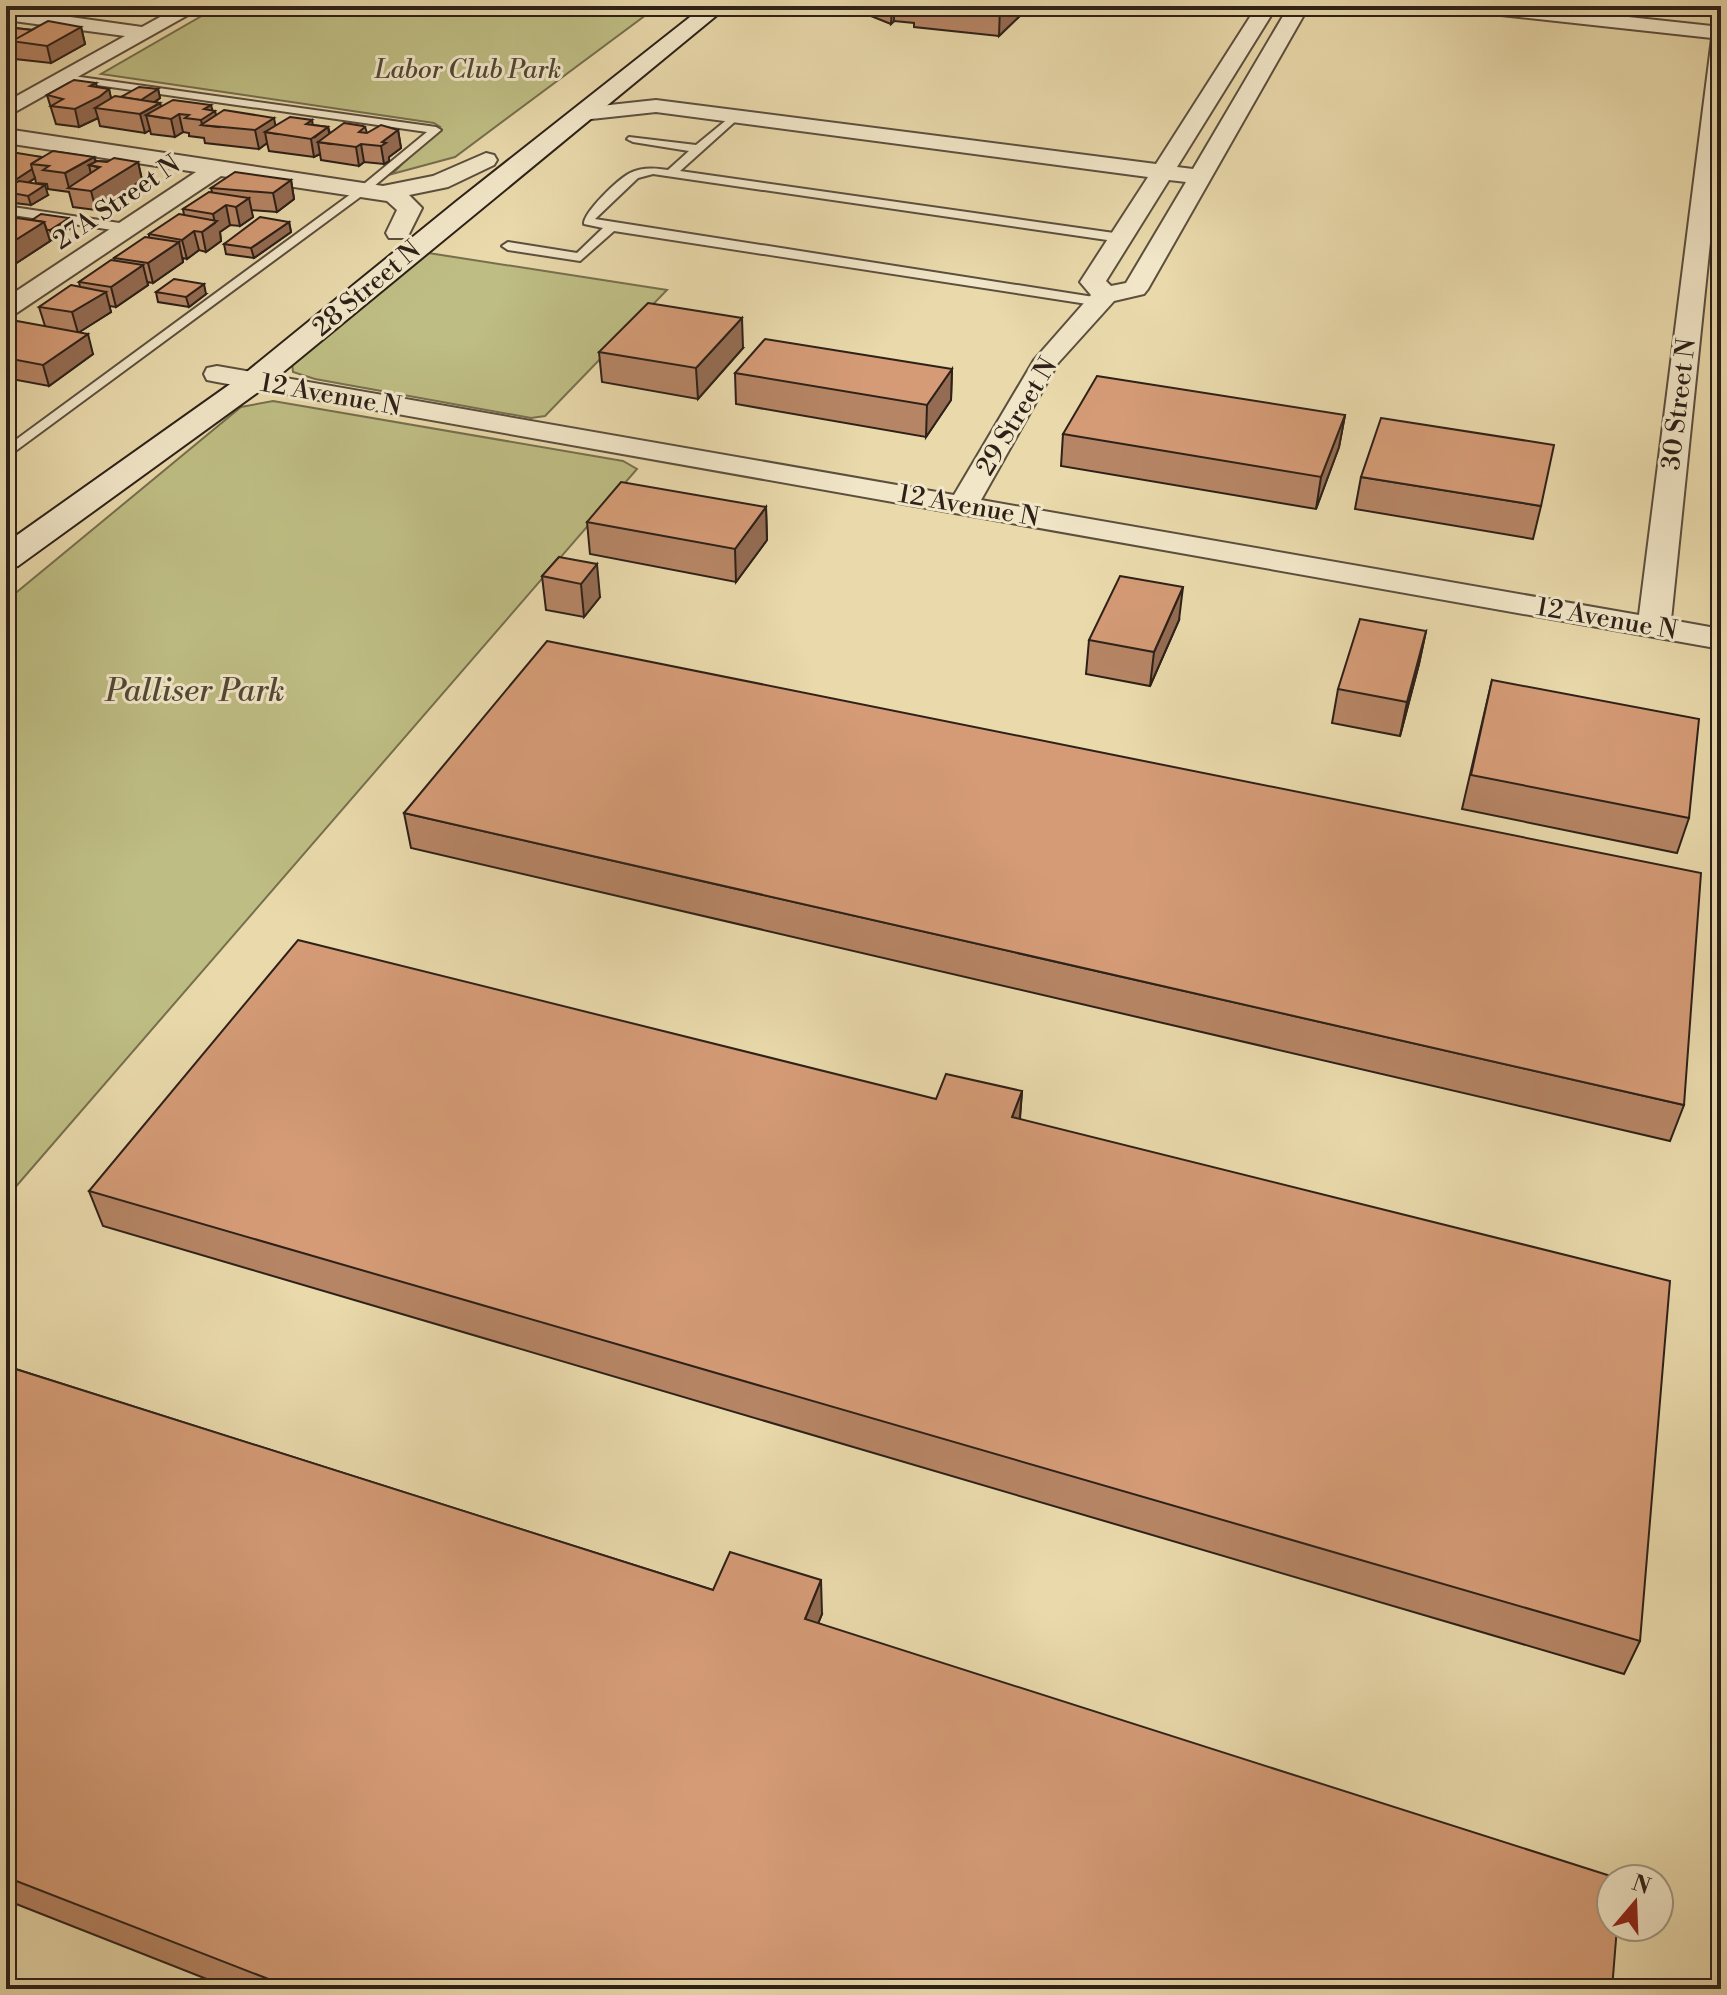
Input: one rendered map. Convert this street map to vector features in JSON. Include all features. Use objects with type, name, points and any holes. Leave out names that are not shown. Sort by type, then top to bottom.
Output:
[{"type":"main road","name":"28 Street N","points":[[289,318],[486,160],[687,6]]},
{"type":"main road","name":"28 Street N","points":[[6,559],[717,6]]},
{"type":"main road","points":[[6,553],[217,374]]},
{"type":"street","points":[[6,111],[194,6]]},
{"type":"street","points":[[1267,6],[1093,282],[1102,299],[1135,289],[1299,6]]},
{"type":"street","points":[[1473,6],[1721,33]]},
{"type":"street","points":[[6,14],[145,33]]},
{"type":"street","name":"30 Street N","points":[[1654,627],[1721,39]]},
{"type":"street","points":[[621,83],[656,106]]},
{"type":"street","points":[[582,114],[656,106],[1200,177]]},
{"type":"street","points":[[6,136],[394,195],[410,208],[398,233]]},
{"type":"street","points":[[374,191],[440,182],[486,160]]},
{"type":"street","name":"27A Street N","points":[[12,300],[216,169]]},
{"type":"street","name":"29 Street N","points":[[964,504],[1047,360],[1102,299]]},
{"type":"street","name":"12 Avenue N","points":[[217,374],[248,368],[964,504],[1721,639]]},
{"type":"lane","points":[[6,454],[374,191],[436,130],[66,78]]},
{"type":"lane","points":[[670,174],[735,116]]},
{"type":"lane","points":[[633,139],[698,149]]},
{"type":"lane","points":[[1102,299],[611,227],[588,221],[590,215],[641,172],[1121,238]]},
{"type":"lane","points":[[6,210],[126,228]]},
{"type":"lane","points":[[564,271],[611,227]]},
{"type":"lane","points":[[508,246],[580,257]]},
{"type":"green space","name":"Labor Club Park","points":[[219,6],[658,6],[455,157],[392,174],[440,127],[434,123],[101,74]]},
{"type":"green space","points":[[422,252],[667,290],[545,416],[531,418],[315,379],[293,372],[292,362]]},
{"type":"green space","name":"Palliser Park","points":[[273,401],[623,461],[637,469],[6,1198],[6,601],[241,407]]},
{"type":"building","points":[[48,21],[81,27],[47,46],[11,41]]},
{"type":"building","points":[[6,27],[32,30],[14,40],[6,39]]},
{"type":"building","points":[[74,80],[96,83],[90,86],[109,89],[75,109],[51,106],[63,99],[47,95]]},
{"type":"building","points":[[139,87],[158,89],[141,100],[121,97]]},
{"type":"building","points":[[115,96],[160,103],[140,114],[95,108]]},
{"type":"building","points":[[173,100],[211,105],[204,109],[215,111],[201,120],[179,114],[171,119],[146,115]]},
{"type":"building","points":[[224,110],[274,118],[255,130],[201,125]]},
{"type":"building","points":[[290,117],[312,120],[306,124],[328,127],[311,139],[265,132]]},
{"type":"building","points":[[344,123],[365,127],[359,132],[367,133],[381,125],[398,130],[381,146],[361,144],[356,147],[318,142]]},
{"type":"building","points":[[53,151],[94,157],[65,173],[43,170],[49,166],[31,164]]},
{"type":"building","points":[[11,152],[42,157],[31,164],[32,169],[6,186],[6,155]]},
{"type":"building","points":[[114,158],[138,162],[91,191],[68,188],[100,167],[89,165]]},
{"type":"building","points":[[235,172],[291,180],[273,193],[211,188]]},
{"type":"building","points":[[19,181],[45,185],[28,196],[6,192]]},
{"type":"building","points":[[209,192],[249,198],[236,207],[226,205],[213,214],[183,209]]},
{"type":"building","points":[[41,214],[69,218],[47,230],[44,222],[32,220]]},
{"type":"building","points":[[179,214],[217,221],[202,232],[194,231],[182,240],[149,234]]},
{"type":"building","points":[[260,217],[289,222],[251,248],[224,244]]},
{"type":"building","points":[[17,218],[44,222],[6,246],[6,224]]},
{"type":"building","points":[[145,237],[179,242],[148,263],[114,258]]},
{"type":"building","points":[[111,260],[143,265],[111,287],[79,282]]},
{"type":"building","points":[[174,279],[204,284],[186,297],[156,292]]},
{"type":"building","points":[[71,285],[106,292],[72,312],[39,307]]},
{"type":"building","points":[[648,303],[742,318],[696,368],[599,352]]},
{"type":"building","points":[[17,321],[88,334],[43,365],[6,358],[6,329]]},
{"type":"building","points":[[765,339],[952,369],[927,405],[735,373]]},
{"type":"building","points":[[1097,376],[1345,415],[1321,477],[1063,434]]},
{"type":"building","points":[[1381,418],[1554,445],[1541,506],[1361,477]]},
{"type":"building","points":[[621,482],[766,507],[735,549],[587,522]]},
{"type":"building","points":[[559,557],[597,564],[581,584],[542,576]]},
{"type":"building","points":[[1120,576],[1183,587],[1154,652],[1089,640]]},
{"type":"building","points":[[1360,619],[1426,631],[1407,702],[1338,689]]},
{"type":"building","points":[[547,641],[1701,873],[1684,1105],[404,813]]},
{"type":"building","points":[[1492,680],[1699,719],[1689,818],[1471,775]]},
{"type":"building","points":[[298,940],[936,1099],[946,1074],[1022,1091],[1012,1117],[1670,1281],[1640,1641],[89,1191]]},
{"type":"building","points":[[6,1366],[713,1590],[730,1552],[821,1580],[805,1619],[1595,1871],[1595,1943],[1616,1943],[1612,1989],[294,1989],[6,1877]]}]
